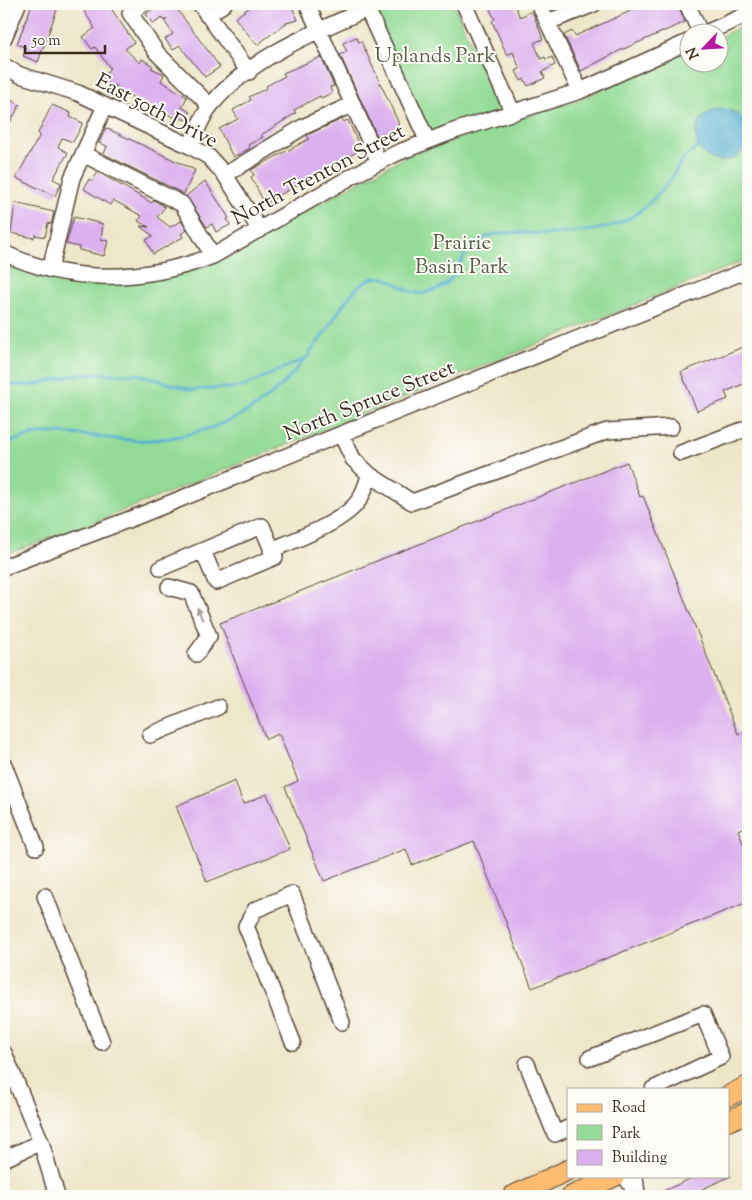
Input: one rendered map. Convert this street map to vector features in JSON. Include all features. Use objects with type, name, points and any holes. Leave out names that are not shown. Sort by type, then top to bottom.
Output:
[{"type":"main road","points":[[730,1095],[748,1086]]},
{"type":"main road","points":[[513,1196],[567,1170]]},
{"type":"main road","points":[[572,1196],[611,1178]]},
{"type":"street","points":[[4,38],[18,4]]},
{"type":"street","points":[[142,4],[130,13],[157,53],[210,106]]},
{"type":"street","points":[[224,4],[204,10],[249,72]]},
{"type":"street","points":[[307,4],[379,162]]},
{"type":"street","points":[[464,4],[513,113]]},
{"type":"street","points":[[539,4],[580,91]]},
{"type":"street","points":[[548,22],[594,4]]},
{"type":"street","points":[[687,4],[695,22]]},
{"type":"street","points":[[190,146],[210,106],[226,89],[276,53],[366,6],[427,140]]},
{"type":"street","points":[[730,22],[748,14]]},
{"type":"street","name":"North Trenton Street","points":[[10,256],[50,270],[85,276],[119,277],[160,273],[213,256],[379,162],[427,140],[580,91],[680,46]]},
{"type":"street","name":"East 50th Drive","points":[[4,66],[20,75],[78,93],[190,146],[208,157],[225,175],[260,230]]},
{"type":"street","points":[[225,175],[303,127],[353,104]]},
{"type":"street","points":[[50,270],[72,178],[105,106]]},
{"type":"street","points":[[83,154],[182,204],[213,256]]},
{"type":"street","name":"North Spruce Street","points":[[4,567],[129,520],[748,270]]},
{"type":"street","points":[[341,434],[353,459],[370,475],[412,502],[607,431],[671,427]]},
{"type":"street","points":[[681,453],[748,428]]},
{"type":"street","points":[[272,550],[322,528],[341,515],[358,501],[370,475]]},
{"type":"street","points":[[160,568],[203,550],[262,526],[275,557],[216,582],[203,550]]},
{"type":"street","points":[[169,588],[191,593],[209,636],[196,654]]},
{"type":"street","points":[[150,735],[218,707]]},
{"type":"street","points":[[4,765],[36,847]]},
{"type":"street","points":[[293,1042],[246,926],[255,910],[292,894],[342,1022]]},
{"type":"street","points":[[45,896],[102,1042]]},
{"type":"street","points":[[590,1058],[703,1014],[721,1057],[655,1088]]},
{"type":"street","points":[[4,1053],[41,1142],[57,1196]]},
{"type":"street","points":[[527,1064],[555,1134],[567,1128]]},
{"type":"street","points":[[4,1160],[41,1142]]},
{"type":"street","points":[[626,1178],[637,1194],[635,1178]]},
{"type":"green space","name":"Uplands Park","points":[[370,4],[453,4],[498,105],[495,114],[430,133]]},
{"type":"green space","name":"Prairie Basin Park","points":[[743,26],[748,26],[748,259],[95,522],[4,555],[4,261],[29,271],[117,283],[146,281],[200,268],[237,252],[279,226],[408,155],[583,98],[680,54],[680,72],[730,72],[730,32]]},
{"type":"water","points":[[717,109],[727,109],[741,116],[748,130],[748,140],[741,154],[727,161],[717,161],[707,157],[700,150],[696,140],[696,130],[700,120],[707,113]]},
{"type":"building","points":[[32,4],[59,4],[38,62],[23,56],[26,48],[17,44]]},
{"type":"building","points":[[94,4],[121,4],[112,10],[134,42],[125,49],[140,63],[142,59],[153,66],[151,68],[164,74],[161,81],[187,97],[182,107],[190,112],[186,120],[181,118],[180,120],[135,99],[114,85],[112,87],[102,78],[110,68],[95,47],[92,49],[83,37],[95,28],[84,11]]},
{"type":"building","points":[[160,4],[173,4],[220,67],[205,77],[179,45],[173,50],[165,39],[173,34],[165,22],[167,18],[164,21],[162,18],[153,24],[146,14]]},
{"type":"building","points":[[254,4],[291,4],[298,20],[286,23],[257,45],[235,18]]},
{"type":"building","points":[[487,4],[514,4],[520,17],[532,11],[543,39],[534,43],[541,59],[545,57],[546,60],[552,57],[555,65],[542,72],[545,78],[528,86],[524,79],[521,81],[516,71],[520,69],[513,52],[507,55],[492,21],[495,19]]},
{"type":"building","points":[[646,4],[678,4],[685,22],[680,22],[680,24],[619,51],[581,71],[564,35],[572,31],[575,36]]},
{"type":"building","points":[[356,37],[359,42],[361,41],[399,124],[396,125],[399,131],[385,137],[383,133],[377,136],[340,55],[347,52],[343,43]]},
{"type":"building","points":[[321,57],[334,86],[330,87],[332,93],[321,98],[320,96],[294,110],[296,113],[261,135],[263,137],[248,145],[250,148],[233,157],[219,129],[238,119],[233,110],[251,100],[249,97],[285,76],[283,73]]},
{"type":"building","points":[[4,96],[20,105],[4,133]]},
{"type":"building","points":[[52,105],[71,113],[70,117],[83,123],[73,142],[62,138],[58,147],[68,153],[53,179],[61,183],[55,196],[16,178],[40,135],[38,133]]},
{"type":"building","points":[[342,119],[343,122],[348,120],[361,150],[320,171],[265,204],[251,177],[254,175],[251,170],[309,139],[307,135]]},
{"type":"building","points":[[106,128],[195,170],[184,194],[104,154],[107,146],[99,143]]},
{"type":"building","points":[[98,172],[152,203],[154,200],[165,207],[157,217],[170,227],[181,221],[187,230],[181,234],[183,237],[153,254],[146,240],[153,236],[140,226],[149,227],[138,221],[142,216],[113,200],[110,205],[84,189],[89,179],[92,181]]},
{"type":"building","points":[[205,181],[229,218],[227,219],[230,225],[216,232],[212,224],[207,227],[186,196]]},
{"type":"building","points":[[15,203],[54,212],[51,224],[48,223],[45,237],[35,235],[34,238],[11,233]]},
{"type":"building","points":[[74,217],[103,224],[101,239],[108,241],[104,256],[79,250],[79,247],[66,244]]},
{"type":"building","points":[[748,345],[748,382],[725,392],[728,399],[697,411],[681,372]]},
{"type":"building","points":[[627,462],[640,497],[643,496],[738,734],[748,730],[748,825],[738,830],[748,856],[748,902],[532,988],[474,841],[412,865],[406,849],[324,881],[285,787],[298,781],[279,734],[266,739],[220,623]]},
{"type":"building","points":[[235,781],[243,804],[267,794],[290,849],[207,882],[176,806]]},
{"type":"building","points":[[692,1178],[727,1178],[687,1196],[653,1196]]},
{"type":"waterway","points":[[4,446],[19,439],[50,433],[113,439],[159,440],[207,429],[227,422],[246,413],[262,402],[290,377],[315,346],[347,300],[364,283],[378,277],[385,278],[411,291],[425,293],[446,284],[452,278],[469,250],[485,238],[503,233],[553,234],[582,232],[621,222],[642,210],[666,186],[679,164],[698,147]]},
{"type":"waterway","points":[[4,385],[33,385],[81,374],[138,374],[192,390],[242,387],[304,359]]}]
